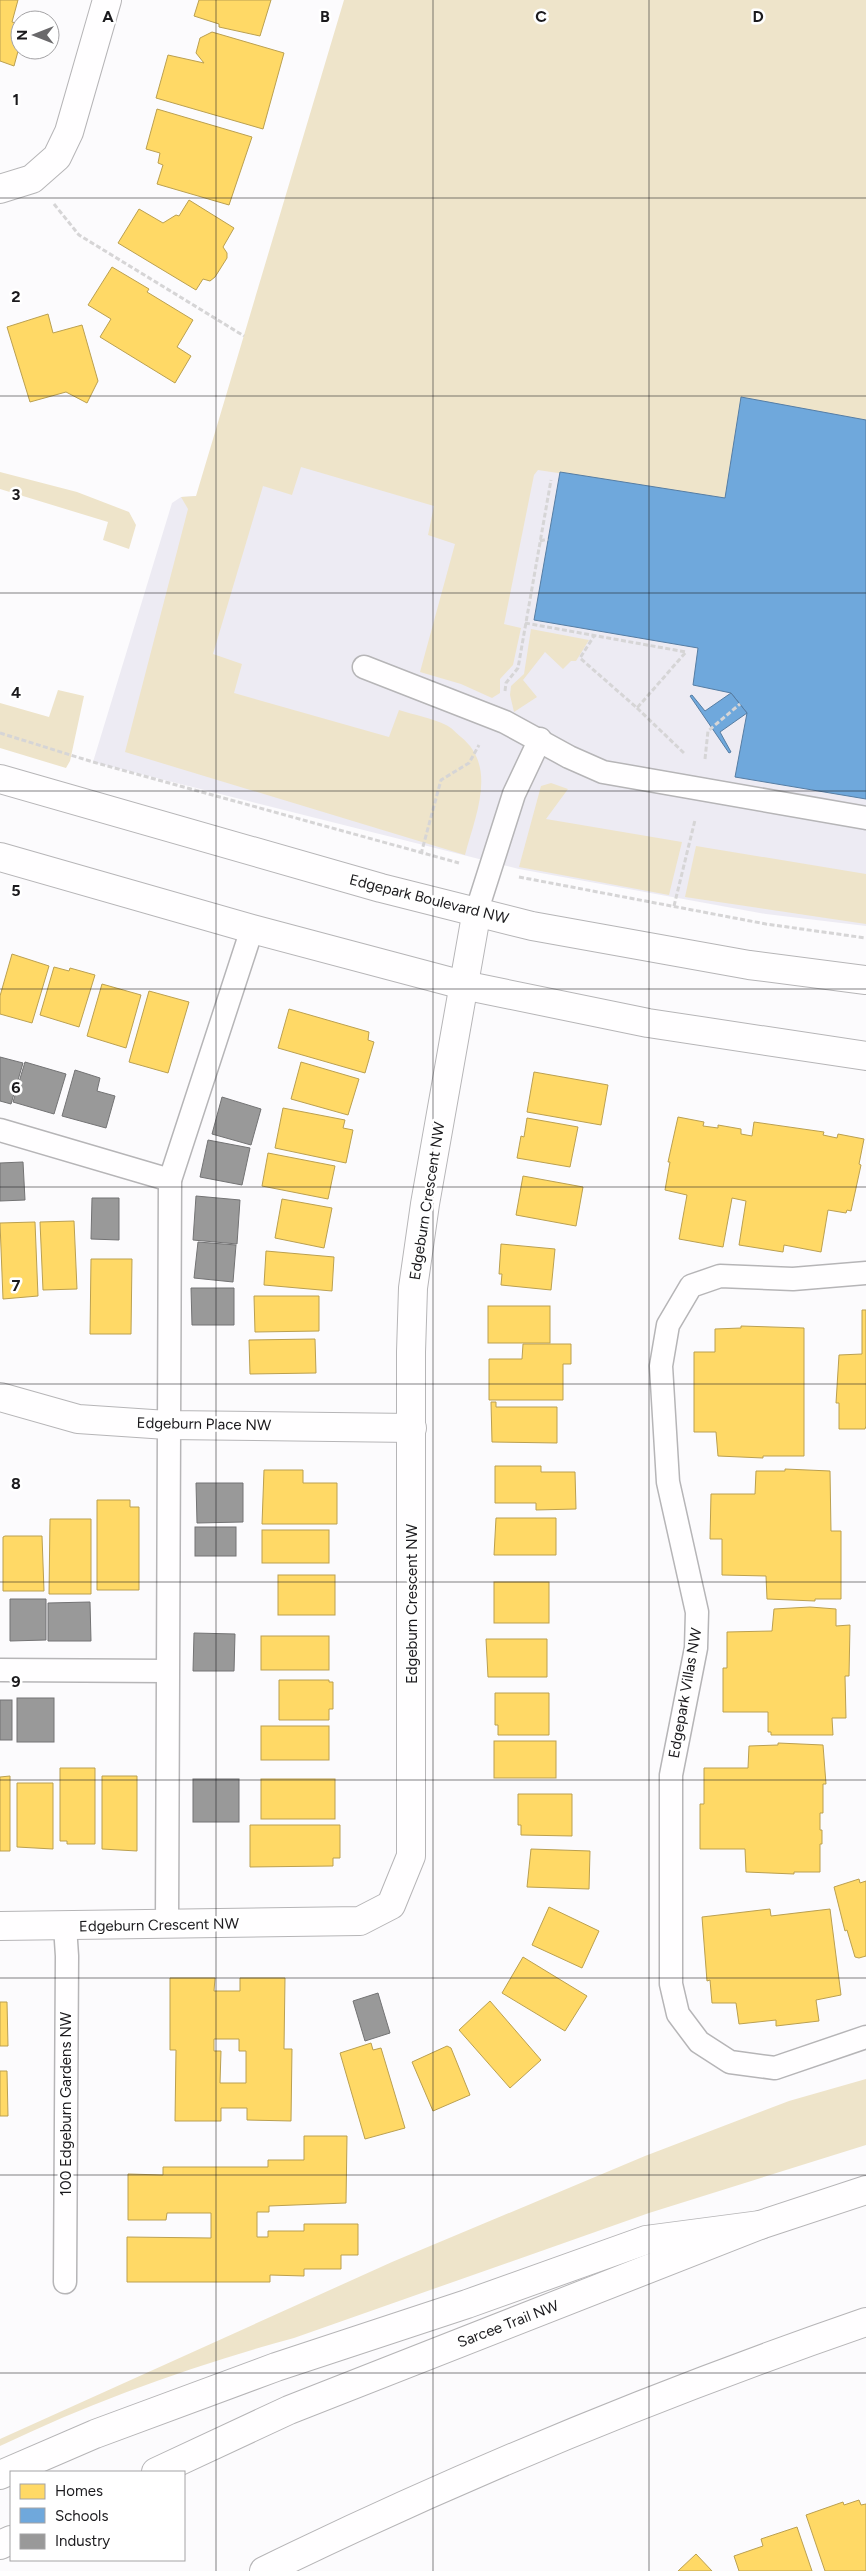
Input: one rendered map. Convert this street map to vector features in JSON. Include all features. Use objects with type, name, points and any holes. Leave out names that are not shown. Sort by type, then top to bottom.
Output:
[{"type":"street","points":[[0,189],[32,179],[57,157],[69,132],[108,0]]},
{"type":"street","name":"Edgepark Boulevard NW","points":[[0,779],[381,888],[477,910],[532,926],[750,965],[866,980]]},
{"type":"street","points":[[0,857],[252,930],[463,985],[648,1024],[866,1056]]},
{"type":"street","name":"Edgeburn Crescent NW","points":[[0,1926],[360,1921],[391,1905],[411,1856],[411,1352],[413,1288],[424,1204],[477,910]]},
{"type":"street","name":"Edgeburn Place NW","points":[[0,1397],[78,1420],[167,1425],[412,1428]]},
{"type":"street","name":"Sarcee Trail NW","points":[[158,2471],[289,2410],[760,2225],[866,2190]]},
{"type":"street","points":[[0,2475],[95,2434],[276,2367],[467,2304],[646,2240],[760,2225]]},
{"type":"street","points":[[264,2571],[352,2528],[601,2420],[772,2355],[866,2322]]},
{"type":"lane","points":[[364,667],[495,717],[569,757],[603,772],[866,818]]},
{"type":"lane","points":[[477,910],[514,794],[540,740]]},
{"type":"lane","points":[[167,1925],[167,1425],[170,1180],[252,930]]},
{"type":"lane","points":[[0,1130],[170,1180]]},
{"type":"lane","name":"Edgepark Villas NW","points":[[866,1273],[793,1279],[720,1276],[690,1286],[668,1325],[661,1366],[668,1482],[697,1612],[696,1648],[671,1775],[671,1984],[678,2014],[699,2042],[730,2062],[775,2068],[866,2037]]},
{"type":"lane","points":[[0,1670],[167,1671]]},
{"type":"lane","name":"100 Edgeburn Gardens NW","points":[[65,1926],[67,1956],[65,2282]]},
{"type":"path","points":[[32,179],[79,235],[244,336]]},
{"type":"path","points":[[422,854],[441,780],[469,763],[504,698],[506,683],[518,668],[551,480]]},
{"type":"path","points":[[540,541],[548,539]]},
{"type":"path","points":[[525,623],[686,652],[637,708],[580,658],[594,636]]},
{"type":"path","points":[[0,733],[94,762],[422,854],[490,871],[766,924],[866,938]]},
{"type":"shaded area","points":[[344,0],[866,0],[866,420],[741,397],[725,498],[538,470],[534,475],[504,624],[521,628],[513,665],[500,679],[500,693],[492,698],[461,684],[420,672],[455,544],[428,535],[434,506],[301,467],[292,495],[263,486],[213,654],[242,664],[234,693],[389,737],[399,710],[435,720],[450,727],[472,749],[479,763],[481,777],[481,793],[478,808],[465,855],[125,752],[188,509],[181,497],[196,496]]},
{"type":"shaded area","points":[[866,0],[866,926],[766,914],[519,869],[93,762],[172,503],[181,497],[196,496]]},
{"type":"shaded area","points":[[0,472],[77,492],[129,512],[136,525],[129,549],[103,540],[108,522],[0,489]]},
{"type":"shaded area","points":[[531,629],[589,640],[576,661],[571,661],[563,669],[545,652],[523,680],[537,697],[514,712],[510,695],[511,686],[524,674]]},
{"type":"shaded area","points":[[58,690],[84,696],[70,761],[66,768],[0,748],[0,703],[49,717]]},
{"type":"shaded area","points":[[551,783],[568,789],[546,819],[682,842],[669,895],[519,867],[541,786]]},
{"type":"shaded area","points":[[696,846],[866,874],[866,924],[685,897]]},
{"type":"shaded area","points":[[866,2079],[866,2145],[649,2213],[294,2338],[182,2372],[108,2399],[0,2446],[0,2439],[392,2262],[645,2156],[789,2101]]},
{"type":"building: Homes","points":[[0,0],[18,0],[15,10],[10,10],[10,60],[16,60],[14,66],[0,61]]},
{"type":"building: Homes","points":[[199,0],[271,0],[260,36],[219,27],[219,24],[194,16]]},
{"type":"building: Homes","points":[[212,32],[284,53],[263,129],[156,98],[168,55],[204,63],[196,53],[200,38]]},
{"type":"building: Homes","points":[[157,109],[252,137],[229,205],[157,184],[163,165],[158,163],[160,153],[146,149]]},
{"type":"building: Homes","points":[[189,200],[234,228],[223,247],[227,253],[227,258],[215,277],[210,281],[203,279],[196,290],[118,243],[139,209],[163,223],[176,215],[179,216]]},
{"type":"building: Homes","points":[[112,267],[149,289],[147,292],[193,320],[177,347],[191,356],[175,383],[100,337],[111,319],[88,305]]},
{"type":"building: Homes","points":[[48,314],[53,333],[82,325],[98,381],[87,403],[66,392],[30,402],[7,327]]},
{"type":"building: Homes","points":[[12,954],[49,966],[32,1023],[0,1014],[0,996]]},
{"type":"building: Homes","points":[[54,967],[69,971],[70,968],[95,975],[79,1027],[40,1015]]},
{"type":"building: Homes","points":[[102,984],[141,995],[126,1048],[87,1036]]},
{"type":"building: Homes","points":[[149,991],[189,1002],[168,1073],[129,1062]]},
{"type":"building: Homes","points":[[289,1009],[369,1032],[368,1040],[374,1042],[365,1073],[278,1048]]},
{"type":"building: Homes","points":[[301,1062],[359,1079],[348,1115],[291,1099]]},
{"type":"building: Homes","points":[[534,1072],[608,1085],[601,1125],[527,1112]]},
{"type":"building: Homes","points":[[283,1108],[345,1120],[343,1128],[353,1130],[346,1163],[275,1148]]},
{"type":"building: Homes","points":[[678,1117],[704,1122],[703,1126],[718,1128],[718,1125],[741,1129],[741,1134],[752,1136],[754,1122],[824,1132],[823,1135],[837,1138],[838,1134],[864,1139],[859,1164],[861,1165],[851,1211],[847,1210],[846,1213],[828,1210],[821,1252],[784,1245],[783,1252],[739,1245],[746,1201],[732,1198],[723,1247],[679,1239],[687,1195],[665,1190],[670,1162],[668,1162]]},
{"type":"building: Homes","points":[[527,1118],[578,1127],[570,1167],[517,1158],[521,1136],[524,1137]]},
{"type":"building: Homes","points":[[268,1153],[335,1166],[328,1199],[262,1186]]},
{"type":"building: Homes","points":[[523,1176],[583,1187],[576,1226],[516,1215]]},
{"type":"building: Homes","points":[[282,1199],[332,1208],[324,1248],[275,1238]]},
{"type":"building: Homes","points":[[74,1221],[77,1289],[43,1290],[40,1222]]},
{"type":"building: Homes","points":[[35,1222],[38,1296],[3,1299],[0,1223]]},
{"type":"building: Homes","points":[[501,1244],[555,1249],[551,1290],[501,1285],[502,1274],[499,1274]]},
{"type":"building: Homes","points":[[266,1251],[334,1257],[332,1291],[264,1285]]},
{"type":"building: Homes","points":[[91,1259],[132,1259],[131,1334],[90,1334]]},
{"type":"building: Homes","points":[[254,1296],[319,1296],[319,1331],[255,1332]]},
{"type":"building: Homes","points":[[488,1306],[550,1306],[550,1343],[488,1343]]},
{"type":"building: Homes","points":[[862,1310],[866,1310],[866,1426],[865,1429],[839,1429],[839,1403],[836,1403],[839,1355],[862,1354]]},
{"type":"building: Homes","points":[[741,1326],[804,1328],[804,1456],[763,1456],[763,1458],[718,1456],[716,1432],[694,1432],[694,1352],[715,1352],[715,1329],[741,1328]]},
{"type":"building: Homes","points":[[315,1339],[316,1373],[250,1374],[249,1340]]},
{"type":"building: Homes","points":[[523,1344],[571,1344],[571,1364],[563,1364],[563,1400],[489,1400],[489,1359],[522,1359]]},
{"type":"building: Homes","points":[[491,1402],[496,1402],[496,1407],[557,1407],[557,1443],[492,1442]]},
{"type":"building: Homes","points":[[495,1466],[541,1466],[541,1472],[575,1472],[576,1509],[536,1510],[536,1503],[495,1503]]},
{"type":"building: Homes","points":[[785,1469],[830,1471],[831,1531],[841,1531],[841,1599],[815,1599],[815,1601],[767,1599],[766,1576],[722,1575],[722,1539],[710,1539],[711,1494],[755,1494],[756,1471],[785,1471]]},
{"type":"building: Homes","points":[[264,1470],[303,1470],[303,1483],[337,1483],[337,1524],[262,1524]]},
{"type":"building: Homes","points":[[97,1500],[130,1500],[130,1507],[139,1507],[139,1590],[97,1590]]},
{"type":"building: Homes","points":[[496,1518],[556,1518],[556,1555],[494,1555]]},
{"type":"building: Homes","points":[[50,1519],[91,1519],[91,1594],[49,1594]]},
{"type":"building: Homes","points":[[262,1530],[329,1530],[329,1563],[262,1563]]},
{"type":"building: Homes","points":[[42,1536],[44,1591],[3,1591],[3,1537]]},
{"type":"building: Homes","points":[[278,1575],[335,1575],[335,1615],[278,1615]]},
{"type":"building: Homes","points":[[494,1582],[549,1582],[549,1623],[494,1623]]},
{"type":"building: Homes","points":[[810,1607],[836,1609],[836,1626],[850,1625],[849,1676],[845,1676],[846,1718],[832,1718],[833,1735],[771,1735],[771,1732],[768,1732],[768,1712],[723,1712],[723,1668],[727,1668],[727,1632],[772,1631],[774,1609]]},
{"type":"building: Homes","points":[[261,1636],[329,1636],[329,1670],[261,1670]]},
{"type":"building: Homes","points":[[486,1639],[547,1639],[547,1677],[488,1677]]},
{"type":"building: Homes","points":[[279,1680],[329,1680],[329,1682],[333,1682],[333,1709],[329,1709],[329,1720],[279,1720]]},
{"type":"building: Homes","points":[[495,1693],[549,1693],[549,1735],[498,1735],[498,1725],[495,1725]]},
{"type":"building: Homes","points":[[261,1726],[329,1726],[329,1760],[261,1760]]},
{"type":"building: Homes","points":[[494,1741],[556,1741],[556,1778],[494,1778]]},
{"type":"building: Homes","points":[[778,1743],[823,1745],[826,1784],[823,1784],[823,1813],[820,1813],[822,1844],[820,1844],[820,1872],[794,1872],[794,1874],[746,1872],[745,1849],[700,1849],[700,1804],[704,1804],[704,1768],[748,1768],[749,1746],[778,1745]]},
{"type":"building: Homes","points":[[60,1768],[95,1768],[95,1844],[67,1844],[67,1841],[60,1841]]},
{"type":"building: Homes","points":[[10,1776],[10,1851],[0,1851],[0,1777]]},
{"type":"building: Homes","points":[[102,1776],[137,1776],[137,1851],[102,1849]]},
{"type":"building: Homes","points":[[261,1779],[335,1779],[335,1819],[261,1819]]},
{"type":"building: Homes","points":[[17,1783],[53,1783],[53,1849],[17,1847]]},
{"type":"building: Homes","points":[[518,1794],[572,1794],[572,1836],[521,1835],[521,1825],[518,1825]]},
{"type":"building: Homes","points":[[250,1825],[340,1825],[340,1858],[333,1858],[333,1866],[250,1867]]},
{"type":"building: Homes","points":[[531,1849],[590,1851],[589,1889],[527,1887]]},
{"type":"building: Homes","points":[[859,1879],[860,1883],[866,1881],[866,1956],[859,1958],[855,1957],[847,1930],[845,1931],[834,1887]]},
{"type":"building: Homes","points":[[549,1907],[599,1931],[582,1968],[532,1945]]},
{"type":"building: Homes","points":[[770,1909],[771,1916],[830,1909],[841,1995],[816,2000],[819,2021],[776,2026],[776,2020],[739,2024],[736,2003],[712,2003],[710,1980],[707,1981],[702,1917]]},
{"type":"building: Homes","points":[[523,1957],[587,1996],[565,2031],[502,1993]]},
{"type":"building: Homes","points":[[170,1978],[215,1978],[214,1991],[240,1991],[240,1978],[285,1978],[284,2049],[292,2049],[291,2121],[247,2120],[247,2108],[221,2108],[221,2121],[175,2121],[176,2050],[170,2050]],"holes":[[[214,2039],[239,2039],[239,2051],[246,2051],[246,2083],[220,2083],[221,2051],[214,2051]]]},
{"type":"building: Homes","points":[[490,2001],[541,2060],[510,2088],[459,2030]]},
{"type":"building: Homes","points":[[0,2002],[7,2002],[8,2046],[0,2046]]},
{"type":"building: Homes","points":[[371,2043],[373,2050],[381,2048],[405,2128],[365,2139],[340,2053]]},
{"type":"building: Homes","points":[[447,2046],[451,2048],[470,2095],[433,2111],[412,2062]]},
{"type":"building: Homes","points":[[0,2071],[7,2071],[8,2116],[0,2116]]},
{"type":"building: Homes","points":[[304,2136],[347,2136],[346,2203],[269,2206],[269,2212],[257,2212],[257,2237],[268,2237],[268,2231],[304,2231],[304,2224],[358,2224],[358,2255],[341,2255],[341,2269],[304,2269],[304,2276],[270,2275],[270,2282],[127,2282],[127,2237],[211,2238],[211,2213],[167,2213],[166,2220],[128,2220],[128,2174],[163,2175],[163,2167],[268,2167],[268,2160],[304,2160]]},
{"type":"building: Homes","points":[[859,2500],[861,2505],[866,2504],[866,2571],[825,2571],[806,2515],[843,2502],[844,2505]]},
{"type":"building: Homes","points":[[797,2527],[812,2571],[739,2571],[734,2556],[763,2546],[761,2539]]},
{"type":"building: Homes","points":[[696,2554],[712,2571],[678,2571]]},
{"type":"building: Schools","points":[[741,397],[866,420],[866,799],[735,777],[747,713],[731,693],[693,685],[698,648],[534,620],[560,472],[725,498]]},
{"type":"building: Schools","points":[[731,693],[747,713],[720,732],[731,752],[729,753],[690,696],[692,695],[705,711]]},
{"type":"building: Industry","points":[[0,1057],[23,1063],[11,1104],[0,1101]]},
{"type":"building: Industry","points":[[25,1062],[66,1074],[54,1114],[13,1102]]},
{"type":"building: Industry","points":[[75,1070],[100,1078],[97,1091],[115,1096],[106,1128],[62,1116]]},
{"type":"building: Industry","points":[[222,1097],[261,1109],[251,1145],[212,1134]]},
{"type":"building: Industry","points":[[208,1140],[250,1148],[242,1185],[200,1177]]},
{"type":"building: Industry","points":[[23,1162],[25,1200],[0,1201],[0,1163]]},
{"type":"building: Industry","points":[[196,1196],[240,1200],[237,1244],[193,1240]]},
{"type":"building: Industry","points":[[92,1198],[119,1198],[119,1240],[91,1239]]},
{"type":"building: Industry","points":[[198,1242],[236,1245],[233,1282],[194,1278]]},
{"type":"building: Industry","points":[[191,1288],[234,1288],[234,1325],[192,1325]]},
{"type":"building: Industry","points":[[196,1483],[243,1483],[243,1522],[197,1523]]},
{"type":"building: Industry","points":[[195,1527],[236,1527],[236,1556],[195,1556]]},
{"type":"building: Industry","points":[[10,1599],[46,1599],[46,1640],[10,1641]]},
{"type":"building: Industry","points":[[90,1602],[91,1641],[48,1641],[48,1603]]},
{"type":"building: Industry","points":[[194,1633],[235,1634],[234,1671],[193,1671]]},
{"type":"building: Industry","points":[[17,1698],[54,1698],[54,1742],[17,1742]]},
{"type":"building: Industry","points":[[0,1700],[12,1700],[12,1740],[0,1740]]},
{"type":"building: Industry","points":[[193,1779],[239,1779],[239,1822],[193,1822]]},
{"type":"building: Industry","points":[[378,1993],[390,2033],[365,2041],[353,2001]]}]
